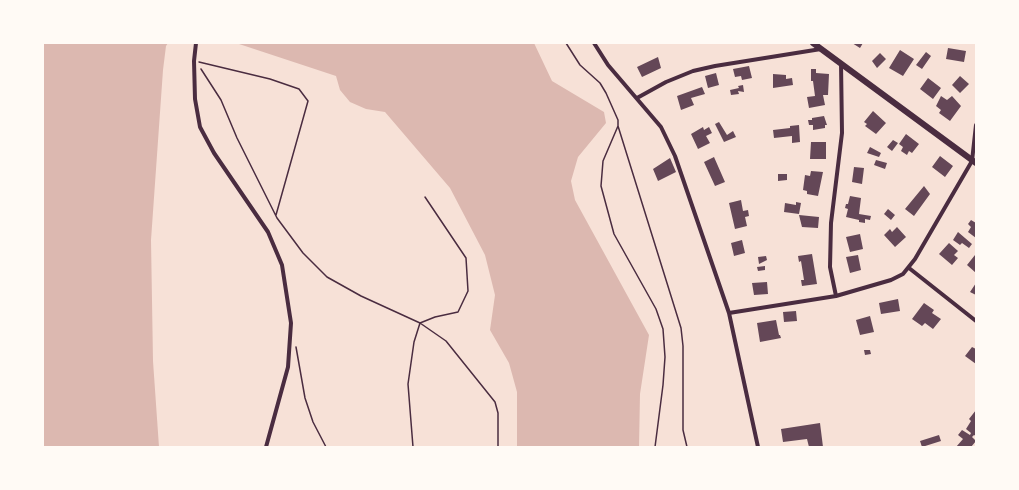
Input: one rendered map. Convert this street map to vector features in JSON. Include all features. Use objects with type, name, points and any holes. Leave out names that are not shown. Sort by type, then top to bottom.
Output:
[{"type":"street","points":[[196,43],[194,61],[195,99],[200,127],[214,153],[268,232],[282,265],[291,324],[288,366],[266,447]]},
{"type":"street","points":[[594,43],[608,65],[661,127],[675,156],[729,314],[758,447]]},
{"type":"street","points":[[813,43],[974,162]]},
{"type":"street","points":[[637,98],[666,82],[715,66],[822,49]]},
{"type":"street","points":[[836,296],[830,266],[831,223],[842,133],[841,63]]},
{"type":"street","points":[[729,314],[836,296],[891,280],[903,274],[909,268],[974,162],[976,126]]},
{"type":"street","points":[[909,268],[976,321]]},
{"type":"path","points":[[566,43],[580,65],[600,83],[617,114],[618,126],[681,328],[683,346],[683,430],[687,447]]},
{"type":"path","points":[[194,61],[270,79],[299,89],[308,101],[276,215]]},
{"type":"path","points":[[194,61],[208,79],[220,100],[237,138],[276,215],[303,253],[327,277],[361,296],[420,323],[446,341],[495,402],[498,413],[498,447]]},
{"type":"path","points":[[618,126],[603,161],[601,186],[614,234],[652,303],[663,329],[665,357],[656,447]]},
{"type":"path","points":[[413,447],[408,384],[414,342],[420,323],[435,316],[458,312],[468,291],[466,258],[425,197]]},
{"type":"path","points":[[296,346],[304,398],[313,422],[326,447]]},
{"type":"shaded area","points":[[43,43],[168,43],[166,46],[163,70],[151,240],[153,361],[159,447],[43,447]]},
{"type":"shaded area","points":[[236,43],[534,43],[552,81],[604,112],[606,123],[578,157],[571,181],[575,200],[649,335],[640,394],[639,447],[517,447],[517,392],[509,363],[490,330],[495,295],[485,255],[450,188],[385,112],[366,109],[350,102],[340,90],[336,76]]},
{"type":"building","points":[[852,43],[863,43],[860,48]]},
{"type":"building","points":[[948,48],[966,51],[964,62],[946,59]]},
{"type":"building","points":[[900,50],[914,59],[903,76],[889,68]]},
{"type":"building","points":[[926,52],[931,56],[922,69],[916,65]]},
{"type":"building","points":[[880,53],[886,59],[877,68],[872,61]]},
{"type":"building","points":[[658,57],[661,68],[642,77],[637,67]]},
{"type":"building","points":[[749,66],[752,78],[742,80],[741,76],[735,77],[733,69]]},
{"type":"building","points":[[811,69],[816,69],[816,73],[829,74],[828,95],[823,95],[825,105],[809,108],[807,97],[815,96],[813,81],[811,81]]},
{"type":"building","points":[[716,73],[719,85],[708,88],[705,76]]},
{"type":"building","points":[[773,74],[786,75],[786,79],[792,78],[793,85],[773,88]]},
{"type":"building","points":[[960,76],[969,84],[960,93],[952,85]]},
{"type":"building","points":[[928,78],[941,88],[933,99],[920,89]]},
{"type":"building","points":[[743,85],[744,92],[738,91],[739,94],[731,95],[730,90],[739,88],[738,86]]},
{"type":"building","points":[[702,87],[705,94],[691,98],[694,105],[681,110],[677,96]]},
{"type":"building","points":[[941,96],[947,100],[952,96],[961,106],[950,121],[939,113],[941,110],[936,106]]},
{"type":"building","points":[[873,111],[886,123],[876,134],[865,126],[867,124],[864,122]]},
{"type":"building","points":[[824,116],[827,125],[825,125],[825,128],[813,130],[813,125],[809,125],[808,120]]},
{"type":"building","points":[[719,122],[727,135],[733,131],[736,137],[724,142],[715,124]]},
{"type":"building","points":[[799,125],[800,142],[792,143],[792,136],[774,138],[773,130],[790,128],[790,126]]},
{"type":"building","points":[[703,127],[704,130],[709,127],[712,133],[706,136],[710,143],[698,149],[691,134]]},
{"type":"building","points":[[906,134],[919,144],[912,153],[909,151],[907,155],[901,151],[903,147],[899,144]]},
{"type":"building","points":[[893,140],[898,143],[892,151],[887,147]]},
{"type":"building","points":[[811,142],[826,142],[826,159],[810,159]]},
{"type":"building","points":[[870,147],[881,153],[879,157],[867,153]]},
{"type":"building","points":[[940,156],[953,166],[945,177],[932,167]]},
{"type":"building","points":[[714,157],[725,182],[715,186],[704,162]]},
{"type":"building","points":[[670,158],[676,172],[658,181],[653,169]]},
{"type":"building","points":[[876,160],[887,163],[885,169],[874,165]]},
{"type":"building","points":[[854,167],[864,168],[862,184],[852,182]]},
{"type":"building","points":[[811,171],[823,172],[818,196],[807,194],[807,191],[803,190],[805,175],[810,176]]},
{"type":"building","points":[[778,174],[787,174],[787,180],[778,181]]},
{"type":"building","points":[[924,186],[930,194],[914,216],[905,209]]},
{"type":"building","points":[[850,196],[861,198],[859,214],[871,216],[870,220],[865,219],[865,223],[846,217],[848,209],[845,208],[846,204],[848,204]]},
{"type":"building","points":[[741,200],[743,211],[748,210],[749,216],[745,217],[747,226],[735,229],[729,203]]},
{"type":"building","points":[[796,202],[801,203],[799,214],[784,212],[785,203],[796,205]]},
{"type":"building","points":[[888,209],[895,215],[891,220],[884,214]]},
{"type":"building","points":[[799,215],[819,217],[818,228],[802,227]]},
{"type":"building","points":[[971,220],[976,223],[976,238],[968,232],[971,227],[968,224]]},
{"type":"building","points":[[897,227],[906,237],[895,247],[884,235],[890,229],[892,232]]},
{"type":"building","points":[[958,232],[972,244],[969,248],[962,243],[960,245],[953,240]]},
{"type":"building","points":[[860,234],[863,249],[850,252],[846,237]]},
{"type":"building","points":[[742,240],[745,253],[734,256],[731,243]]},
{"type":"building","points":[[949,243],[958,251],[954,255],[958,258],[952,265],[939,254]]},
{"type":"building","points":[[812,254],[817,284],[802,286],[801,280],[804,280],[801,261],[799,262],[798,256]]},
{"type":"building","points":[[858,255],[861,270],[850,273],[846,257]]},
{"type":"building","points":[[976,255],[976,273],[967,265]]},
{"type":"building","points":[[766,256],[767,260],[759,264],[758,257]]},
{"type":"building","points":[[765,266],[765,270],[758,271],[757,267]]},
{"type":"building","points":[[767,282],[768,294],[754,295],[752,283]]},
{"type":"building","points":[[976,283],[976,295],[970,292]]},
{"type":"building","points":[[898,299],[900,311],[881,314],[879,303]]},
{"type":"building","points":[[924,303],[934,310],[932,313],[941,319],[933,329],[925,323],[922,326],[912,319]]},
{"type":"building","points":[[796,311],[797,321],[784,322],[783,312]]},
{"type":"building","points":[[870,316],[874,332],[860,335],[856,320]]},
{"type":"building","points":[[776,320],[781,338],[760,342],[757,323]]},
{"type":"building","points":[[972,347],[976,349],[976,364],[965,356]]},
{"type":"building","points":[[864,350],[870,350],[871,354],[865,355]]},
{"type":"building","points":[[976,410],[976,436],[974,435],[972,437],[976,441],[971,447],[956,447],[963,439],[958,435],[962,430],[970,435],[971,433],[966,429],[971,421],[969,419]]},
{"type":"building","points":[[820,423],[823,447],[809,447],[807,439],[783,442],[781,429]]},
{"type":"building","points":[[939,435],[941,441],[922,447],[920,441]]}]
